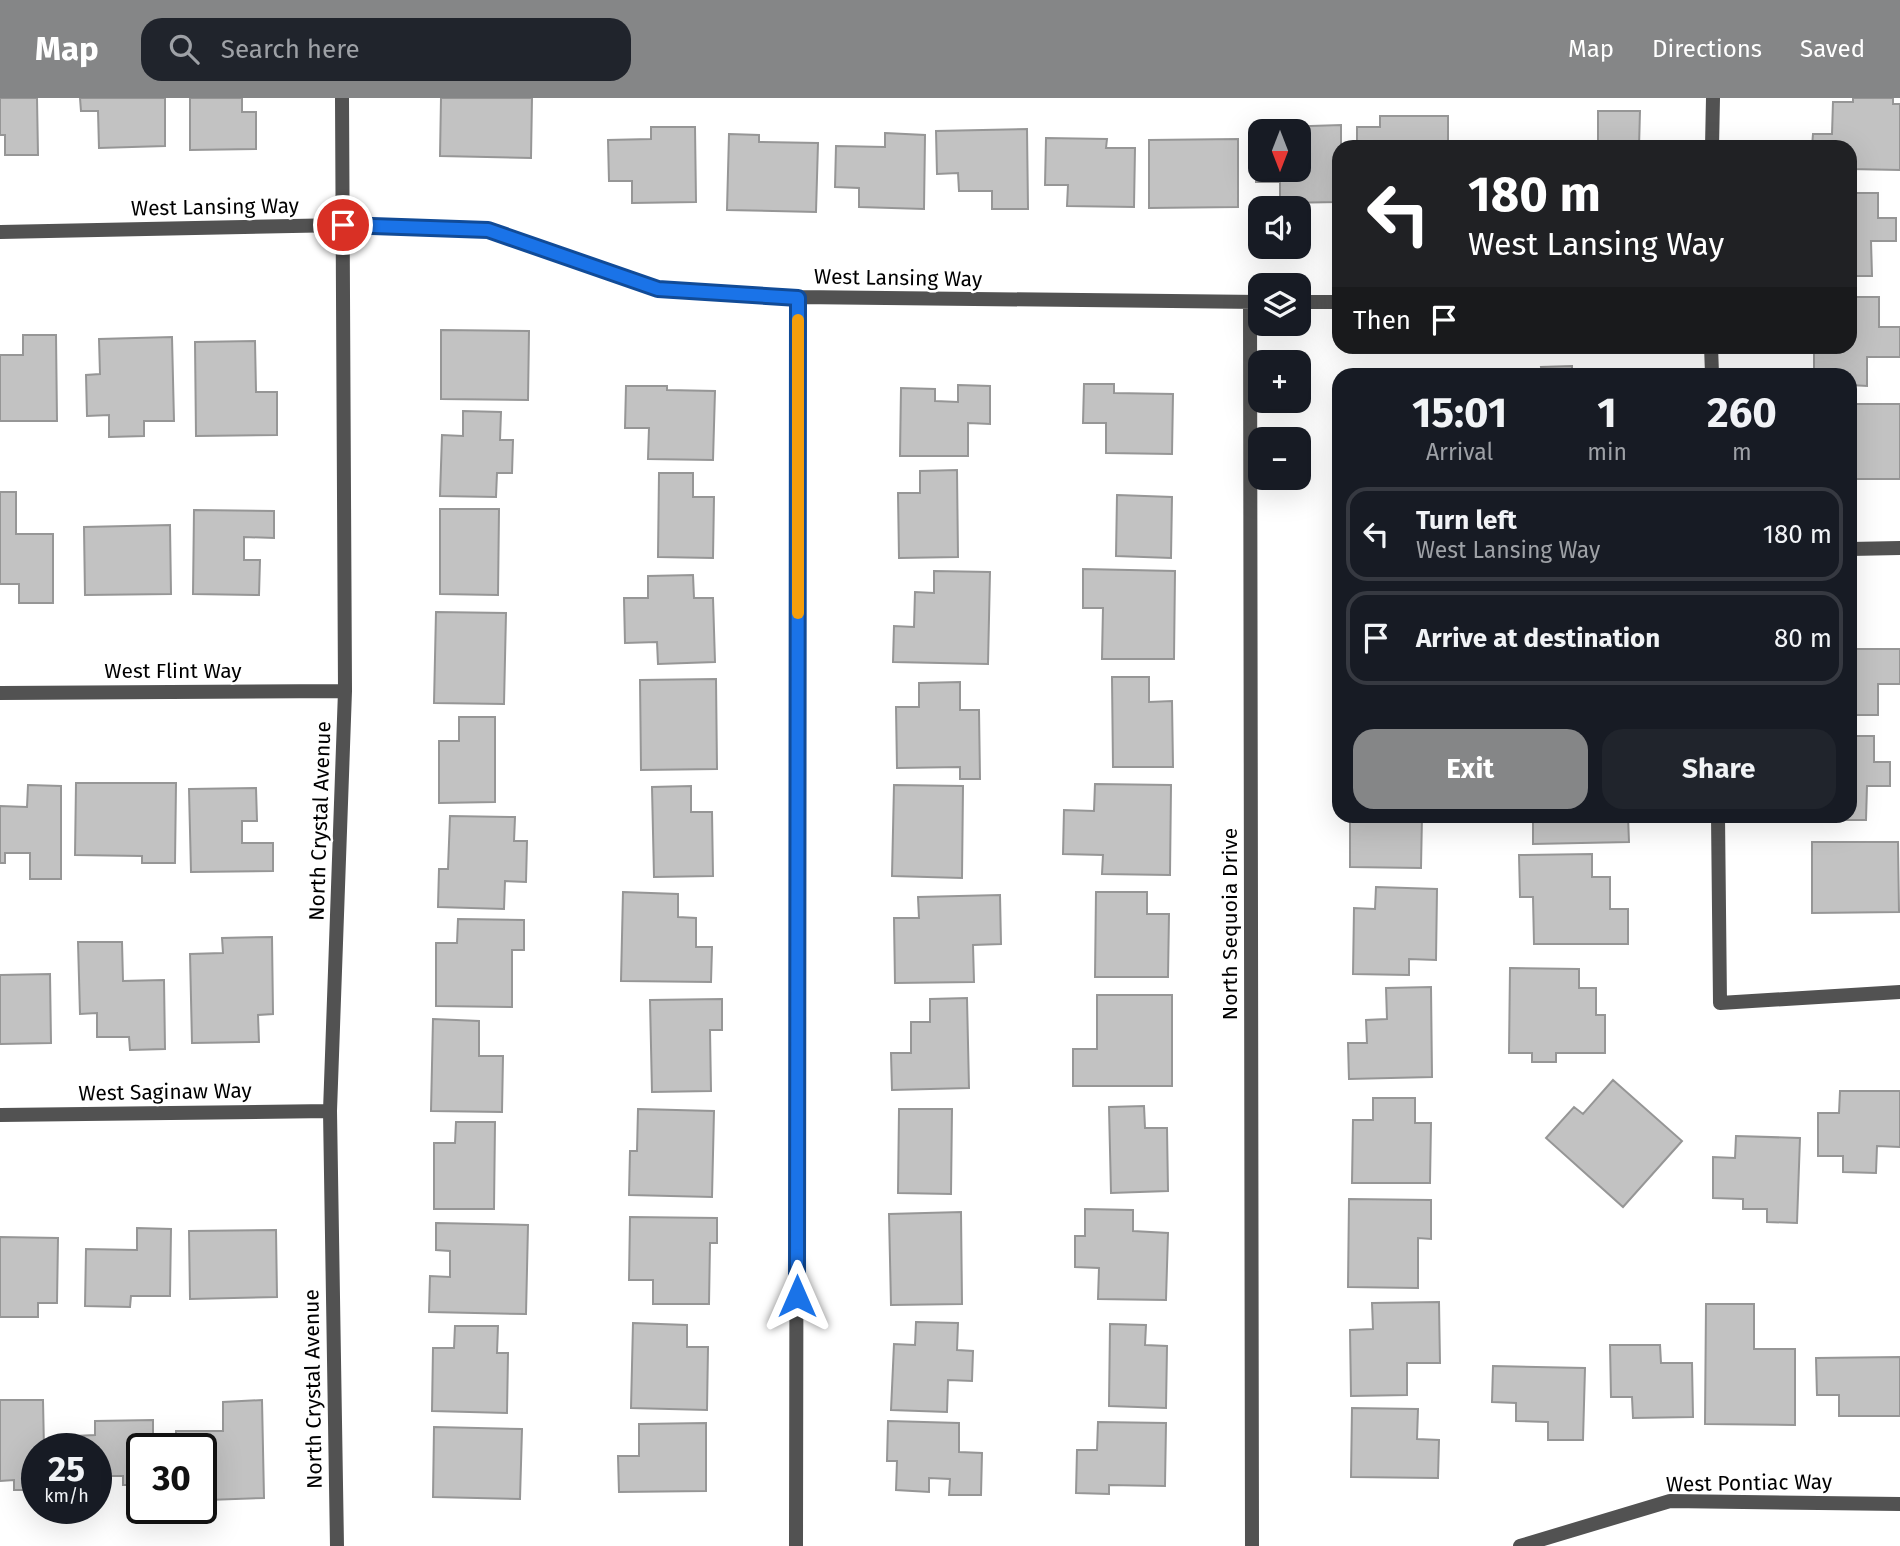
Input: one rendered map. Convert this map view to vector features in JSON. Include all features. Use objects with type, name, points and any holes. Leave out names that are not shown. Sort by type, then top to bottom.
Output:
[{"type":"street","name":"North Crystal Avenue","points":[[337,1546],[330,1111],[345,691],[342,98]]},
{"type":"street","points":[[1712,140],[1713,98]]},
{"type":"street","name":"West Lansing Way","points":[[0,232],[343,225],[488,230],[658,289],[798,298],[1248,302]]},
{"type":"street","points":[[796,1546],[798,298]]},
{"type":"street","points":[[1311,302],[1332,302]]},
{"type":"street","name":"North Sequoia Drive","points":[[1252,1546],[1255,336]]},
{"type":"street","points":[[1857,549],[1900,548]]},
{"type":"street","name":"West Flint Way","points":[[0,693],[345,691]]},
{"type":"street","points":[[1718,823],[1720,1003],[1900,992]]},
{"type":"street","name":"West Saginaw Way","points":[[0,1115],[330,1111]]},
{"type":"street","name":"West Pontiac Way","points":[[1520,1546],[1670,1502],[1900,1504]]},
{"type":"building","points":[[0,98],[37,98],[38,155],[5,155],[5,135],[0,135]]},
{"type":"building","points":[[80,98],[165,98],[165,146],[99,148],[98,111],[81,111]]},
{"type":"building","points":[[190,98],[242,98],[242,112],[256,112],[256,149],[190,150]]},
{"type":"building","points":[[441,98],[532,98],[531,158],[440,156]]},
{"type":"building","points":[[1853,98],[1893,98],[1893,104],[1900,104],[1900,170],[1857,169],[1857,140],[1813,140],[1813,134],[1832,134],[1833,102],[1853,102]]},
{"type":"building","points":[[1598,111],[1640,111],[1639,140],[1598,140]]},
{"type":"building","points":[[1380,116],[1448,116],[1448,140],[1357,140],[1357,127],[1380,127]]},
{"type":"building","points":[[1341,125],[1341,140],[1332,140],[1332,202],[1311,202],[1311,196],[1280,196],[1280,182],[1311,182],[1311,126]]},
{"type":"building","points":[[651,127],[695,127],[696,202],[632,203],[632,181],[609,181],[608,140],[651,139]]},
{"type":"building","points":[[1027,129],[1028,209],[992,209],[992,191],[959,191],[958,173],[937,174],[936,131]]},
{"type":"building","points":[[885,133],[925,135],[924,209],[859,207],[859,188],[835,187],[836,146],[885,147]]},
{"type":"building","points":[[729,134],[759,135],[759,142],[818,143],[816,212],[727,210]]},
{"type":"building","points":[[1046,138],[1107,139],[1106,148],[1135,148],[1134,207],[1067,206],[1068,185],[1045,185]]},
{"type":"building","points":[[1238,139],[1238,207],[1149,208],[1149,140]]},
{"type":"building","points":[[1857,193],[1878,193],[1878,218],[1896,218],[1896,241],[1871,241],[1872,276],[1857,276]]},
{"type":"building","points":[[1857,297],[1879,297],[1879,327],[1900,327],[1900,357],[1867,357],[1867,386],[1857,385],[1857,368],[1814,368],[1814,354],[1857,354]]},
{"type":"building","points":[[441,330],[529,331],[528,400],[441,399]]},
{"type":"building","points":[[23,335],[56,335],[57,421],[0,421],[0,355],[23,355]]},
{"type":"building","points":[[172,337],[174,421],[144,421],[144,436],[109,437],[109,415],[87,416],[86,375],[100,374],[99,339]]},
{"type":"building","points":[[255,341],[256,392],[277,392],[277,435],[196,436],[195,342]]},
{"type":"building","points":[[1572,366],[1572,368],[1541,368]]},
{"type":"building","points":[[1084,384],[1114,384],[1114,393],[1173,394],[1172,454],[1106,453],[1106,423],[1083,423]]},
{"type":"building","points":[[958,385],[990,386],[990,424],[968,423],[968,456],[900,456],[901,388],[935,389],[935,401],[958,402]]},
{"type":"building","points":[[626,386],[667,386],[667,390],[715,391],[713,460],[648,459],[649,428],[625,428]]},
{"type":"building","points":[[1857,404],[1900,404],[1900,479],[1857,479]]},
{"type":"building","points":[[463,411],[501,412],[500,440],[513,440],[512,473],[497,473],[496,497],[440,496],[442,435],[463,436]]},
{"type":"building","points":[[957,470],[958,557],[899,558],[898,493],[920,493],[920,471]]},
{"type":"building","points":[[659,473],[693,473],[693,497],[714,497],[713,558],[658,557]]},
{"type":"building","points":[[0,492],[16,492],[16,534],[53,534],[53,603],[19,603],[19,584],[0,584]]},
{"type":"building","points":[[1117,495],[1172,497],[1171,558],[1116,556]]},
{"type":"building","points":[[440,509],[499,509],[498,595],[440,594]]},
{"type":"building","points":[[194,510],[274,511],[274,538],[244,537],[244,560],[260,560],[259,595],[193,594]]},
{"type":"building","points":[[170,525],[171,594],[85,595],[84,527]]},
{"type":"building","points":[[1083,569],[1175,571],[1174,659],[1102,659],[1103,608],[1083,608]]},
{"type":"building","points":[[934,571],[990,572],[988,664],[893,662],[894,626],[914,627],[915,592],[934,593]]},
{"type":"building","points":[[693,575],[694,598],[713,598],[715,662],[658,664],[657,642],[625,643],[624,598],[648,598],[648,576]]},
{"type":"building","points":[[436,612],[506,613],[504,704],[434,703]]},
{"type":"building","points":[[1857,649],[1900,649],[1900,684],[1878,684],[1878,715],[1857,715]]},
{"type":"building","points":[[1112,677],[1149,677],[1149,702],[1172,701],[1173,767],[1113,767]]},
{"type":"building","points":[[716,679],[717,769],[641,770],[640,680]]},
{"type":"building","points":[[960,682],[960,710],[979,710],[980,779],[960,779],[960,767],[897,768],[896,707],[919,707],[919,683]]},
{"type":"building","points":[[459,717],[495,717],[495,802],[439,803],[439,741],[459,741]]},
{"type":"building","points":[[1857,736],[1874,736],[1874,762],[1890,762],[1890,786],[1867,786],[1866,820],[1857,820]]},
{"type":"building","points":[[76,783],[176,783],[175,863],[142,863],[142,856],[75,855]]},
{"type":"building","points":[[1095,784],[1171,785],[1170,875],[1102,874],[1103,855],[1063,854],[1064,810],[1094,811]]},
{"type":"building","points":[[28,785],[61,786],[61,879],[30,879],[30,853],[5,853],[5,863],[0,863],[0,806],[27,807]]},
{"type":"building","points":[[894,785],[963,786],[962,878],[892,876]]},
{"type":"building","points":[[691,786],[691,812],[712,812],[713,876],[654,877],[652,787]]},
{"type":"building","points":[[256,788],[257,821],[242,821],[242,843],[273,843],[273,871],[191,872],[189,789]]},
{"type":"building","points":[[450,816],[515,817],[514,841],[527,841],[526,882],[505,881],[504,909],[438,907],[439,869],[448,869]]},
{"type":"building","points":[[1350,823],[1422,823],[1421,868],[1350,867]]},
{"type":"building","points":[[1533,823],[1628,823],[1629,842],[1533,844]]},
{"type":"building","points":[[1812,842],[1898,842],[1899,912],[1812,913]]},
{"type":"building","points":[[1592,854],[1592,877],[1610,877],[1610,909],[1628,909],[1628,944],[1534,944],[1533,897],[1520,897],[1519,855]]},
{"type":"building","points":[[1376,887],[1437,889],[1436,960],[1409,959],[1409,975],[1353,974],[1354,908],[1375,909]]},
{"type":"building","points":[[623,892],[678,894],[678,917],[696,918],[696,947],[712,947],[711,982],[621,981]]},
{"type":"building","points":[[1096,892],[1147,892],[1147,914],[1169,914],[1168,977],[1095,977]]},
{"type":"building","points":[[1000,895],[1001,944],[973,945],[974,982],[895,983],[894,918],[919,918],[918,897]]},
{"type":"building","points":[[458,919],[524,920],[524,950],[512,950],[512,1007],[436,1006],[436,943],[457,943]]},
{"type":"building","points":[[272,937],[273,1014],[258,1015],[259,1042],[192,1043],[190,954],[223,953],[222,938]]},
{"type":"building","points":[[78,942],[122,942],[123,981],[164,980],[165,1049],[130,1050],[129,1037],[97,1037],[97,1013],[80,1014]]},
{"type":"building","points":[[1510,968],[1579,969],[1579,988],[1596,988],[1596,1015],[1605,1015],[1605,1053],[1556,1053],[1556,1062],[1532,1062],[1532,1053],[1509,1053]]},
{"type":"building","points":[[50,974],[51,1043],[0,1044],[0,975]]},
{"type":"building","points":[[1431,987],[1432,1077],[1349,1079],[1348,1043],[1367,1043],[1366,1020],[1387,1019],[1386,988]]},
{"type":"building","points":[[1097,995],[1172,995],[1172,1086],[1073,1086],[1073,1049],[1097,1049]]},
{"type":"building","points":[[967,998],[969,1088],[892,1090],[891,1053],[911,1053],[911,1022],[930,1022],[930,999]]},
{"type":"building","points":[[722,999],[722,1030],[710,1030],[711,1091],[652,1092],[650,1000]]},
{"type":"building","points":[[433,1019],[479,1021],[479,1056],[503,1056],[502,1112],[431,1111]]},
{"type":"building","points":[[1613,1080],[1682,1141],[1623,1207],[1546,1138],[1574,1107],[1583,1114]]},
{"type":"building","points":[[1840,1091],[1900,1091],[1900,1147],[1877,1146],[1876,1173],[1843,1172],[1843,1156],[1818,1156],[1818,1113],[1839,1113]]},
{"type":"building","points":[[1373,1098],[1415,1098],[1415,1123],[1431,1123],[1430,1183],[1352,1183],[1353,1120],[1373,1120]]},
{"type":"building","points":[[1144,1106],[1145,1128],[1167,1128],[1168,1191],[1111,1193],[1109,1107]]},
{"type":"building","points":[[638,1109],[714,1111],[712,1197],[629,1195],[630,1151],[637,1151]]},
{"type":"building","points":[[899,1109],[952,1109],[951,1194],[898,1193]]},
{"type":"building","points":[[456,1122],[495,1122],[494,1209],[434,1209],[434,1143],[455,1143]]},
{"type":"building","points":[[1736,1136],[1800,1138],[1797,1223],[1767,1222],[1767,1209],[1743,1209],[1743,1199],[1713,1198],[1713,1157],[1735,1158]]},
{"type":"building","points":[[1349,1199],[1431,1200],[1431,1239],[1418,1238],[1418,1288],[1348,1287]]},
{"type":"building","points":[[1085,1209],[1133,1210],[1133,1231],[1168,1233],[1166,1300],[1098,1299],[1099,1268],[1075,1267],[1075,1236],[1085,1236]]},
{"type":"building","points":[[961,1212],[962,1304],[891,1305],[889,1214]]},
{"type":"building","points":[[630,1217],[717,1218],[717,1243],[710,1243],[709,1304],[653,1304],[653,1280],[629,1280]]},
{"type":"building","points":[[436,1223],[528,1225],[526,1314],[429,1312],[430,1276],[450,1277],[450,1251],[436,1250]]},
{"type":"building","points":[[137,1228],[171,1229],[170,1296],[131,1296],[130,1307],[85,1306],[86,1249],[137,1250]]},
{"type":"building","points":[[276,1230],[277,1297],[190,1299],[189,1231]]},
{"type":"building","points":[[0,1237],[58,1238],[57,1303],[38,1303],[38,1317],[0,1317]]},
{"type":"building","points":[[1439,1302],[1440,1363],[1407,1363],[1407,1395],[1351,1396],[1350,1330],[1373,1329],[1372,1303]]},
{"type":"building","points":[[1706,1304],[1754,1304],[1754,1349],[1795,1349],[1795,1425],[1705,1424]]},
{"type":"building","points":[[916,1322],[958,1323],[957,1350],[973,1351],[972,1381],[948,1380],[947,1412],[891,1410],[894,1344],[915,1345]]},
{"type":"building","points":[[633,1323],[687,1325],[687,1347],[708,1347],[707,1410],[631,1408]]},
{"type":"building","points":[[1110,1324],[1146,1325],[1145,1345],[1167,1346],[1166,1408],[1109,1406]]},
{"type":"building","points":[[455,1326],[498,1326],[497,1353],[508,1353],[507,1413],[432,1411],[433,1348],[454,1348]]},
{"type":"building","points":[[1610,1345],[1660,1345],[1661,1363],[1692,1363],[1693,1417],[1633,1418],[1632,1397],[1611,1397]]},
{"type":"building","points":[[1900,1357],[1900,1416],[1839,1416],[1839,1395],[1817,1395],[1816,1358]]},
{"type":"building","points":[[1493,1366],[1585,1368],[1583,1440],[1548,1440],[1548,1422],[1516,1421],[1516,1403],[1492,1402]]},
{"type":"building","points":[[0,1400],[43,1400],[44,1433],[21,1433],[21,1490],[14,1490],[14,1480],[0,1481]]},
{"type":"building","points":[[262,1400],[264,1498],[217,1500],[217,1433],[176,1433],[223,1431],[223,1402]]},
{"type":"building","points":[[1352,1408],[1418,1409],[1417,1439],[1439,1440],[1438,1478],[1351,1477]]},
{"type":"building","points":[[153,1420],[153,1433],[126,1433],[126,1485],[123,1485],[123,1476],[112,1476],[112,1433],[95,1433],[95,1421]]},
{"type":"building","points":[[888,1421],[959,1423],[959,1452],[982,1453],[981,1495],[949,1495],[950,1479],[929,1478],[929,1492],[896,1490],[897,1461],[887,1461]]},
{"type":"building","points":[[1098,1422],[1166,1423],[1165,1486],[1109,1485],[1109,1494],[1076,1493],[1077,1450],[1097,1450]]},
{"type":"building","points":[[706,1423],[706,1491],[619,1492],[618,1456],[639,1456],[639,1424]]},
{"type":"building","points":[[434,1427],[522,1429],[520,1499],[433,1497]]},
{"type":"slow traffic","points":[[798,320],[798,613]]},
{"type":"route","points":[[343,225],[488,230],[658,289],[798,298],[797,1296]]}]
